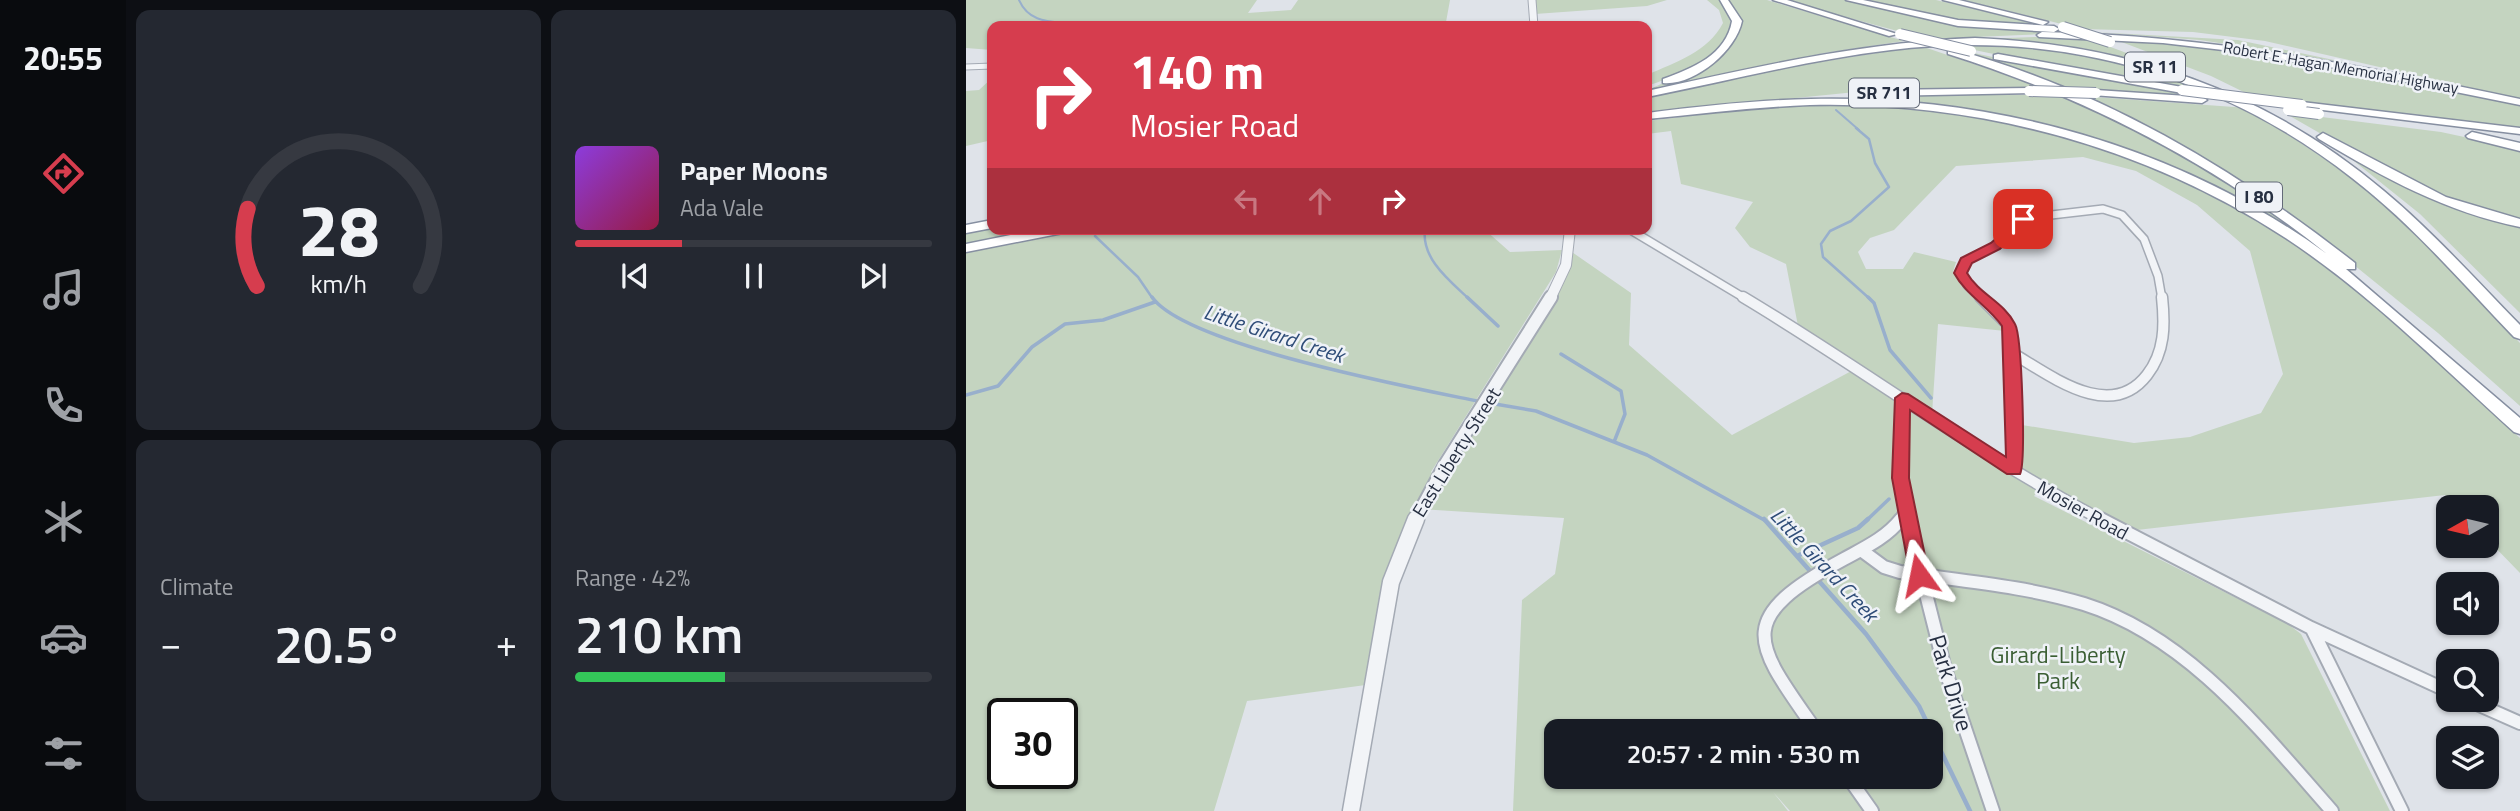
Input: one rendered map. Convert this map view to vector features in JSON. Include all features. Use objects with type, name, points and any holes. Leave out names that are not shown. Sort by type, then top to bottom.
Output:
[{"type":"highway","points":[[1652,86],[1696,69],[1726,47],[1735,33],[1737,21],[1724,0]]},
{"type":"highway","points":[[1777,0],[1896,34],[2070,72],[2460,133],[2520,146]]},
{"type":"highway","points":[[1850,0],[1934,19],[1990,26],[2198,34],[2258,41],[2482,94]]},
{"type":"highway","points":[[1947,0],[2063,27],[2114,43],[2244,94],[2425,196],[2471,213],[2520,223]]},
{"type":"highway","name":"I 80","points":[[1896,34],[2023,76],[2110,112],[2178,147],[2243,186],[2352,267],[2520,417]]},
{"type":"highway","name":"Robert E. Hagan Memorial Highway","points":[[1703,82],[1879,46],[1972,37],[2071,35],[2176,40],[2256,50],[2520,102]]},
{"type":"highway","name":"SR 11","points":[[1652,93],[1856,52],[1958,41],[2042,44],[2104,54],[2151,66],[2253,107],[2337,160],[2409,221],[2520,334]]},
{"type":"highway","points":[[2114,43],[2220,86],[2269,112],[2331,151],[2410,215],[2520,326]]},
{"type":"highway","name":"SR 711","points":[[1739,104],[1880,93],[2029,91],[2202,100],[2311,110]]},
{"type":"highway","points":[[1652,115],[1739,104],[1866,102],[1944,109],[2056,131],[2155,164],[2230,199],[2304,245],[2371,297],[2520,428]]},
{"type":"highway","points":[[2311,110],[2520,132]]},
{"type":"highway","points":[[966,229],[987,224]]},
{"type":"highway","points":[[966,248],[1032,235]]},
{"type":"street","points":[[1532,0],[1534,21]]},
{"type":"street","points":[[966,67],[987,66]]},
{"type":"street","points":[[2012,353],[2078,389],[2109,397],[2126,394],[2137,387],[2157,361],[2162,347],[2158,274],[2146,243],[2132,222],[2117,213],[2101,209],[2050,214],[2018,221],[1996,246],[1966,261],[1961,268],[1967,285],[2008,322],[2016,443],[2014,470]]},
{"type":"street","name":"East Liberty Street","points":[[1351,811],[1398,560],[1428,493],[1555,292],[1566,265],[1569,235]]},
{"type":"street","name":"Mosier Road","points":[[1639,235],[1813,339],[2014,470],[2119,531],[2311,628],[2436,685]]},
{"type":"street","name":"Park Drive","points":[[1902,398],[1900,468],[1905,512],[1945,669],[1993,811]]},
{"type":"street","points":[[1808,719],[1770,665],[1764,639],[1765,627],[1776,604],[1801,583],[1861,550],[1895,526],[1905,512]]},
{"type":"street","points":[[1861,550],[1884,567],[1919,575],[2007,585],[2045,593],[2090,606],[2149,633],[2220,690],[2332,811]]},
{"type":"street","points":[[2311,628],[2402,811]]},
{"type":"street","points":[[2495,712],[2520,723]]},
{"type":"street","points":[[1857,789],[1872,811]]},
{"type":"green space","points":[[966,0],[1257,0],[1248,13],[1291,10],[1298,0],[1450,0],[1446,21],[987,21],[987,50],[966,48]]},
{"type":"green space","points":[[1534,0],[1667,0],[1647,6],[1535,14]]},
{"type":"green space","points":[[1707,0],[1721,0],[1730,17],[1730,32],[1723,45],[1696,66],[1652,84],[1652,73],[1690,55],[1709,42],[1723,23],[1719,10]]},
{"type":"green space","points":[[1727,0],[1767,0],[1904,41],[1824,53],[1652,90],[1718,58],[1737,36],[1740,20]]},
{"type":"green space","points":[[1783,0],[1845,0],[1955,23],[2070,33],[1927,39]]},
{"type":"green space","points":[[1856,0],[1936,0],[2054,28],[1962,22]]},
{"type":"green space","points":[[1964,0],[2520,0],[2520,99],[2265,41],[2193,32],[2082,29]]},
{"type":"green space","points":[[2093,32],[2238,40],[2348,63],[2200,40]]},
{"type":"green space","points":[[2084,37],[2193,78],[2124,57],[2082,48],[1980,39]]},
{"type":"green space","points":[[2111,38],[2263,53],[2520,105],[2520,128],[2256,98],[2211,76]]},
{"type":"green space","points":[[1974,42],[2084,51],[2217,93],[2055,67],[1946,44]]},
{"type":"green space","points":[[1921,46],[2047,89],[1856,92],[1652,112],[1652,96],[1789,67]]},
{"type":"green space","points":[[1969,52],[2078,75],[2232,100],[2064,89],[1964,54]]},
{"type":"green space","points":[[987,83],[987,141],[966,146],[966,91],[979,90]]},
{"type":"green space","points":[[1925,95],[2063,95],[2175,151],[2247,195],[2338,264],[2220,191],[2026,122],[1844,100]]},
{"type":"green space","points":[[2081,96],[2248,108],[2358,181],[2441,259],[2520,343],[2520,406],[2438,333],[2286,210],[2206,159]]},
{"type":"green space","points":[[1845,104],[1933,110],[1993,118],[2085,141],[2175,175],[2219,196],[2300,246],[2329,268],[2385,314],[2520,438],[2520,573],[2499,551],[2499,495],[2436,495],[2128,531],[2019,470],[2022,425],[2134,443],[2190,437],[2261,413],[2283,374],[2250,251],[2197,205],[2136,171],[2083,157],[1956,166],[1894,230],[1870,238],[1858,252],[1866,269],[1903,269],[1914,252],[1956,262],[1953,272],[2005,331],[1938,324],[1932,414],[1798,326],[1786,264],[1750,247],[1735,228],[1753,202],[1681,184],[1671,131],[1652,133],[1652,120],[1772,106]]},
{"type":"green space","points":[[2283,112],[2441,132],[2520,149],[2520,221],[2417,189]]},
{"type":"green space","points":[[2344,153],[2450,207],[2520,226],[2520,313],[2420,214]]},
{"type":"green space","points":[[987,228],[987,235],[1020,235],[966,246],[966,232]]},
{"type":"green space","name":"Girard-Liberty Park","points":[[1058,235],[1491,235],[1510,252],[1562,250],[1556,272],[1431,472],[1438,478],[1523,345],[1569,250],[1631,293],[1629,345],[1732,435],[1857,368],[2041,488],[2034,496],[2288,624],[2301,634],[2390,811],[1790,811],[1773,792],[1788,811],[1513,811],[1522,600],[1555,574],[1564,518],[1420,509],[1412,523],[1373,684],[1247,701],[1214,811],[966,811],[966,253]]},
{"type":"waterway","name":"Little Girard Creek","points":[[1019,0],[1031,15],[1046,21]]},
{"type":"waterway","points":[[1836,110],[1859,130]]},
{"type":"waterway","points":[[1856,128],[1869,139],[1875,163],[1889,187],[1851,221],[1830,231],[1821,244],[1823,257],[1870,299]]},
{"type":"waterway","points":[[1425,235],[1432,260],[1469,299]]},
{"type":"waterway","name":"Little Girard Creek","points":[[1095,236],[1138,277],[1153,299]]},
{"type":"waterway","name":"Little Girard Creek","points":[[1152,297],[1173,315],[1208,332],[1253,348],[1355,375],[1477,401]]},
{"type":"waterway","points":[[1467,297],[1498,326]]},
{"type":"waterway","points":[[1870,299],[1874,303],[1890,350],[1931,398]]},
{"type":"waterway","points":[[966,395],[998,386],[1032,347],[1065,324],[1103,320],[1155,302]]},
{"type":"waterway","points":[[1561,354],[1621,391],[1625,414],[1614,442]]},
{"type":"waterway","name":"Little Girard Creek","points":[[1495,404],[1536,411],[1614,442]]},
{"type":"waterway","name":"Little Girard Creek","points":[[1614,442],[1647,455],[1766,521]]},
{"type":"waterway","points":[[1866,521],[1889,499]]},
{"type":"waterway","points":[[1797,556],[1858,528],[1868,519]]},
{"type":"waterway","name":"Little Girard Creek","points":[[1766,521],[1866,634],[1919,706],[1970,811]]},
{"type":"route","points":[[1919,575],[1900,478],[1902,398],[2014,470],[2016,443],[2009,326],[2004,316],[1962,279],[1961,268],[1963,263],[1973,256],[1996,246],[2014,225],[2023,219]]}]
